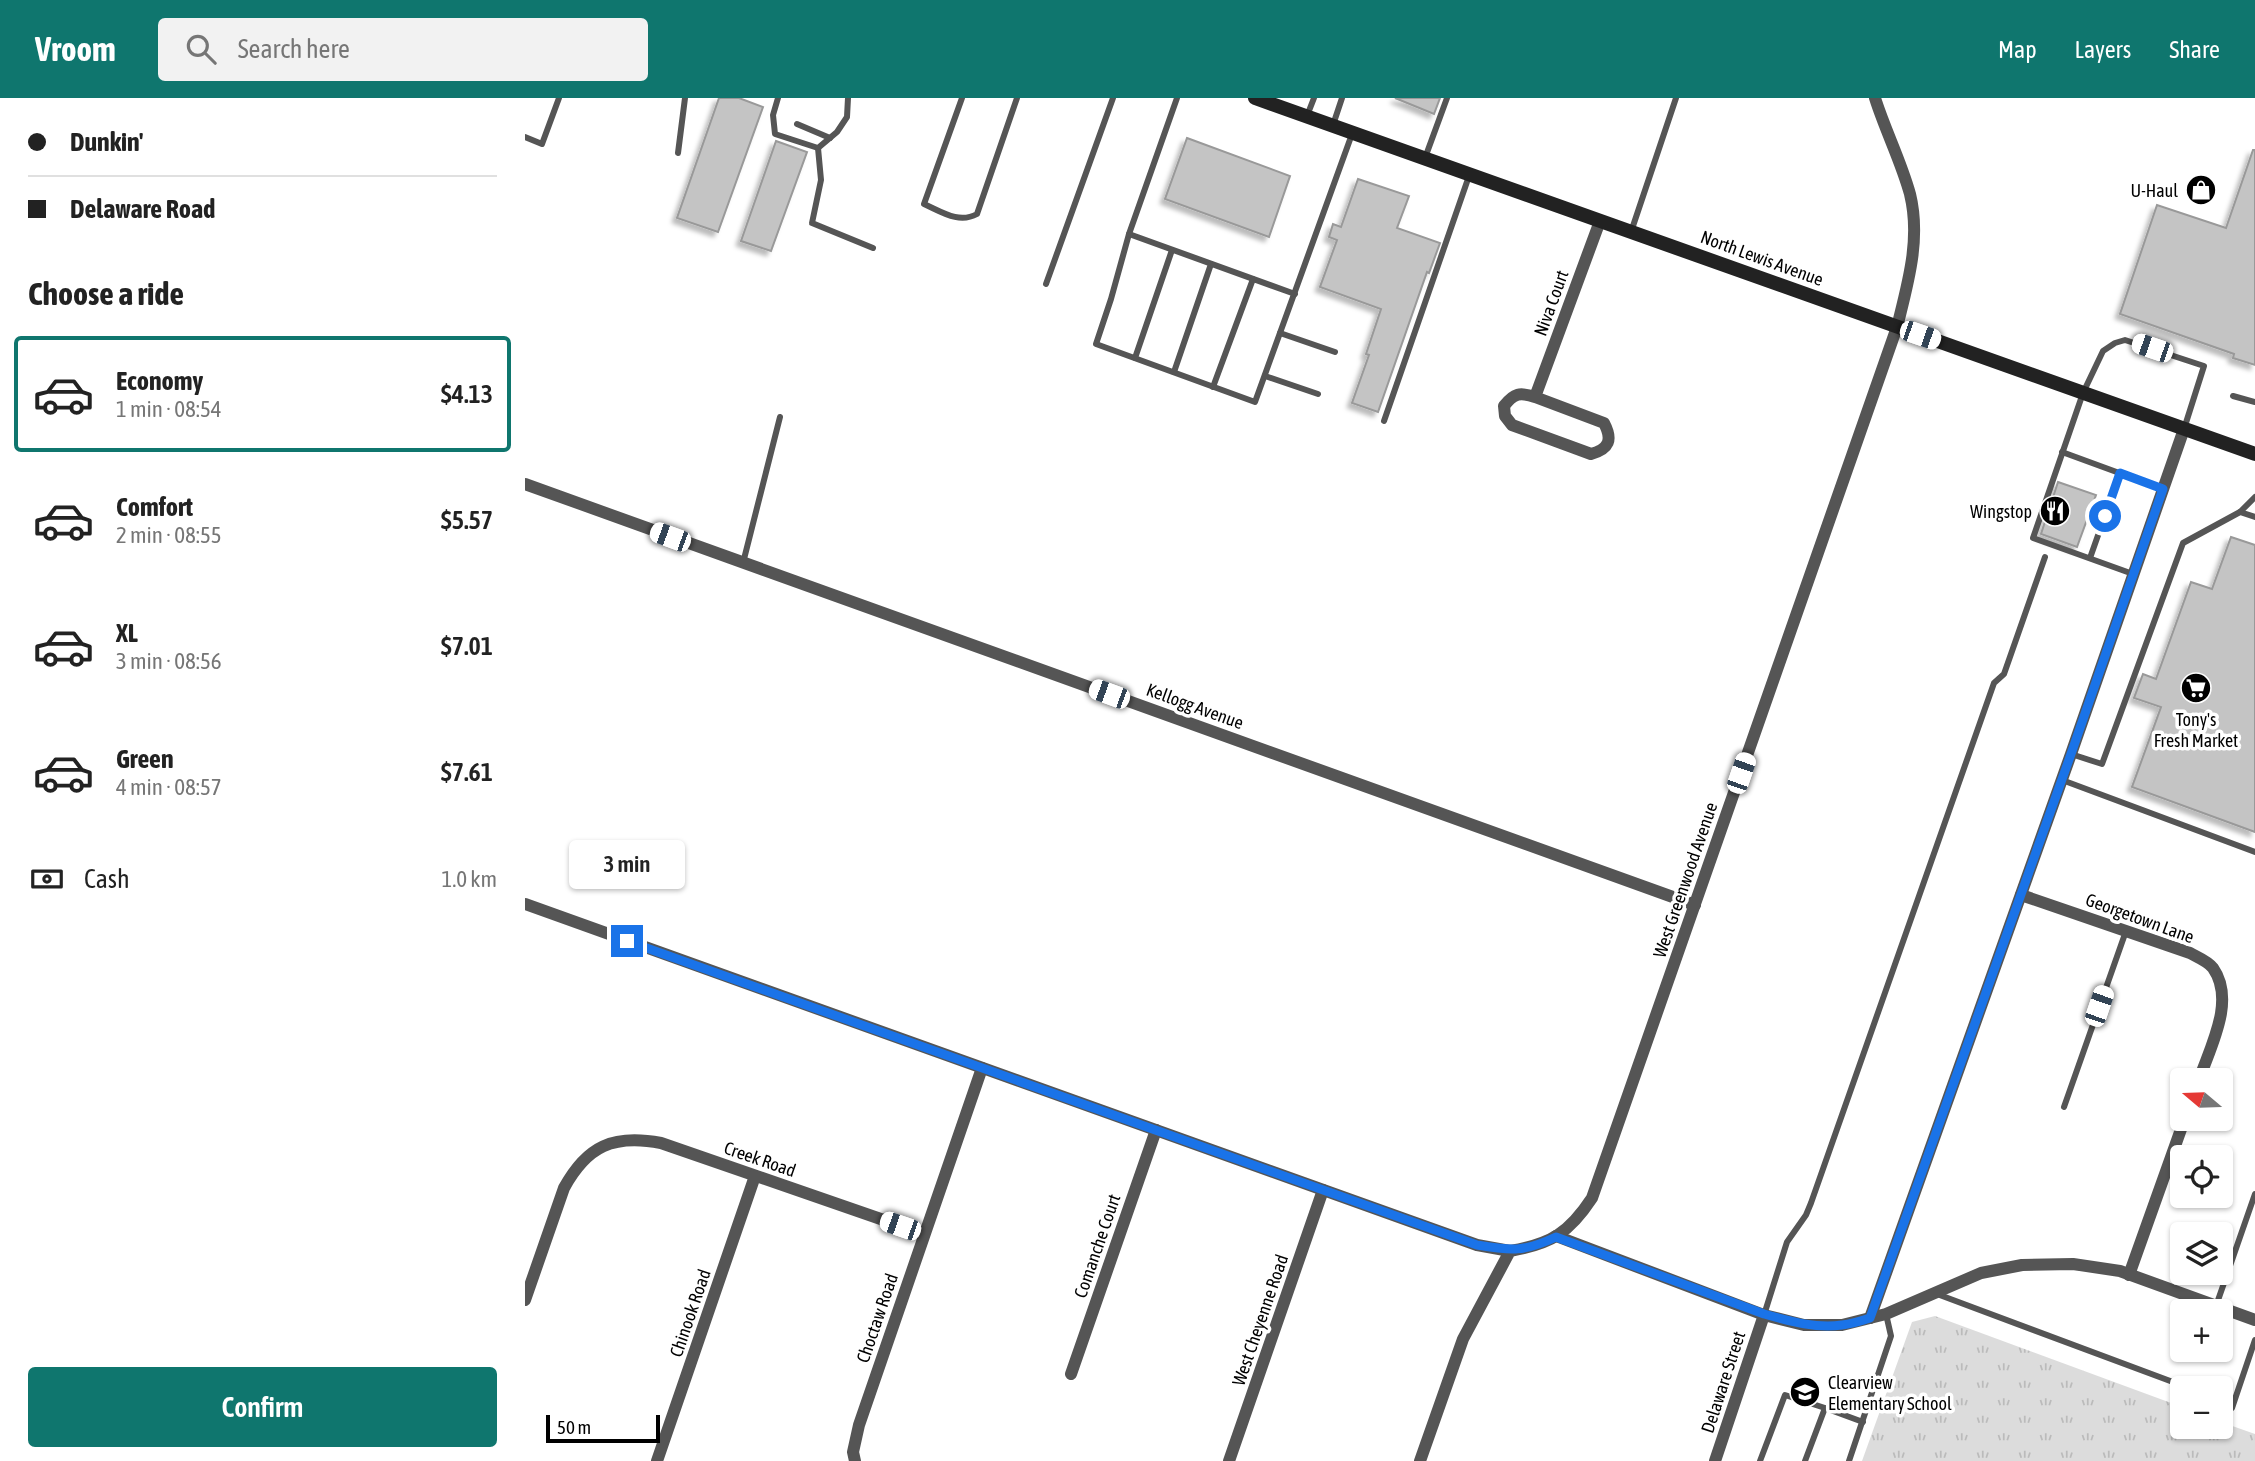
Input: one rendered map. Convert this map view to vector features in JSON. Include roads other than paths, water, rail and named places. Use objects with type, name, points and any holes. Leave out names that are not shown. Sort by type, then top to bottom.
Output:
[{"type":"main road","name":"North Lewis Avenue","points":[[1255,98],[2255,454]]},
{"type":"street","name":"West Greenwood Avenue","points":[[1510,1251],[1535,1247],[1556,1237],[1578,1220],[1592,1198],[1897,327],[1914,250],[1912,204],[1875,98]]},
{"type":"street","name":"Niva Court","points":[[1535,397],[1600,220]]},
{"type":"street","points":[[1523,393],[1535,397],[1604,424],[1610,433],[1609,442],[1602,451],[1591,454],[1512,425],[1505,416],[1504,406],[1512,396],[1523,393]]},
{"type":"street","points":[[1870,1318],[2184,429]]},
{"type":"street","name":"Kellogg Avenue","points":[[525,484],[1695,905]]},
{"type":"street","name":"Georgetown Lane","points":[[2021,895],[2190,953],[2212,965],[2220,982],[2222,997],[2220,1020],[2203,1068]]},
{"type":"street","points":[[525,904],[1477,1245],[1510,1251],[1463,1339],[1420,1461]]},
{"type":"street","name":"Choctaw Road","points":[[855,1461],[853,1452],[859,1425],[982,1068]]},
{"type":"street","name":"Comanche Court","points":[[1070,1374],[1156,1130]]},
{"type":"street","points":[[2129,1275],[2180,1131]]},
{"type":"street","name":"Creek Road","points":[[525,1300],[564,1188],[573,1171],[585,1157],[621,1140],[641,1139],[661,1143],[924,1234]]},
{"type":"street","name":"Chinook Road","points":[[657,1461],[755,1176]]},
{"type":"street","name":"West Cheyenne Road","points":[[1229,1461],[1323,1189]]},
{"type":"street","points":[[1556,1237],[1764,1314],[1804,1325],[1842,1325],[1887,1314],[1981,1273],[2022,1265],[2073,1264],[2120,1271],[2196,1299]]},
{"type":"street","points":[[2233,1312],[2255,1320]]},
{"type":"street","name":"Delaware Street","points":[[1715,1461],[1764,1314]]},
{"type":"lane","points":[[525,137],[542,144],[559,98]]},
{"type":"lane","points":[[678,153],[685,98]]},
{"type":"lane","points":[[778,98],[773,115],[775,135],[818,148]]},
{"type":"lane","points":[[818,148],[837,132],[847,117],[848,98]]},
{"type":"lane","points":[[962,98],[924,204],[955,218],[968,219],[977,214],[1017,98]]},
{"type":"lane","points":[[1046,284],[1113,98]]},
{"type":"lane","points":[[1177,98],[1129,234],[1096,344],[1255,402],[1353,132]]},
{"type":"lane","points":[[1307,116],[1314,98]]},
{"type":"lane","points":[[1333,125],[1342,98]]},
{"type":"lane","points":[[1425,158],[1447,98]]},
{"type":"lane","points":[[1631,232],[1676,98]]},
{"type":"lane","points":[[797,124],[830,138]]},
{"type":"lane","points":[[818,148],[821,180],[812,223],[873,248]]},
{"type":"lane","points":[[1384,421],[1469,174]]},
{"type":"lane","points":[[1129,234],[1295,294]]},
{"type":"lane","points":[[1135,358],[1172,250]]},
{"type":"lane","points":[[1174,372],[1211,264]]},
{"type":"lane","points":[[1213,387],[1253,279]]},
{"type":"lane","points":[[1280,333],[1335,352]]},
{"type":"lane","points":[[2133,574],[2033,538],[2083,393],[2103,351],[2125,340],[2204,366],[2184,429]]},
{"type":"lane","points":[[1265,376],[1318,394]]},
{"type":"lane","points":[[2233,396],[2255,402]]},
{"type":"lane","points":[[743,563],[780,417]]},
{"type":"lane","points":[[2062,452],[2163,489]]},
{"type":"lane","points":[[2090,558],[2120,473]]},
{"type":"lane","points":[[2071,754],[2102,764],[2183,543],[2241,512],[2255,498]]},
{"type":"lane","points":[[2241,512],[2255,517]]},
{"type":"lane","points":[[1764,1314],[1787,1242],[1811,1203],[1989,695],[1994,683],[2004,674],[2045,557]]},
{"type":"lane","points":[[2061,780],[2255,852]]},
{"type":"lane","points":[[2064,1107],[2126,931]]},
{"type":"lane","points":[[2218,1299],[2255,1194]]},
{"type":"lane","points":[[1937,1294],[2170,1381]]},
{"type":"lane","points":[[1849,1461],[1891,1336],[1887,1314]]},
{"type":"lane","points":[[2233,1405],[2255,1340]]},
{"type":"lane","points":[[1759,1461],[1784,1395],[1863,1422]]},
{"type":"lane","points":[[1805,1461],[1825,1408]]},
{"type":"place","name":"U-Haul","points":[[2201,190]]},
{"type":"place","name":"Wingstop","points":[[2055,511]]},
{"type":"place","name":"Tony's Fresh Market","points":[[2196,688]]},
{"type":"place","name":"Clearview Elementary School","points":[[1805,1392]]}]
